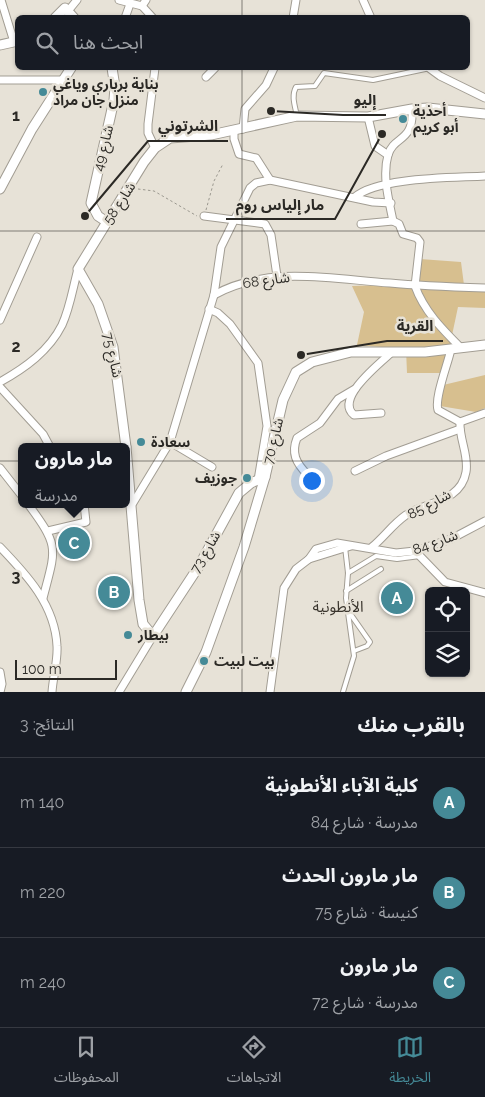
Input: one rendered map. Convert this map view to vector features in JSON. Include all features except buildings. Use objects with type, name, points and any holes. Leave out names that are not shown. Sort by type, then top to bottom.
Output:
[{"type":"street","points":[[1,0],[15,39]]},
{"type":"street","points":[[65,15],[76,0]]},
{"type":"street","points":[[119,0],[130,4],[144,3],[151,15]]},
{"type":"street","points":[[294,15],[296,0]]},
{"type":"street","points":[[363,0],[370,15]]},
{"type":"street","points":[[127,15],[130,4]]},
{"type":"street","points":[[0,45],[15,42]]},
{"type":"street","points":[[0,189],[19,150],[70,70]]},
{"type":"street","name":"شارع 49","points":[[107,222],[98,216],[91,203],[114,100],[112,70]]},
{"type":"street","points":[[155,70],[148,132],[155,148],[170,138],[211,135],[298,116],[368,117],[428,108],[485,114]]},
{"type":"street","points":[[206,77],[213,70]]},
{"type":"street","points":[[270,180],[256,158],[239,154],[234,139],[245,109],[266,85],[273,70]]},
{"type":"street","points":[[432,70],[440,76],[485,98]]},
{"type":"street","points":[[1,80],[62,80]]},
{"type":"street","points":[[393,222],[386,184],[388,155],[408,132],[411,125],[412,109]]},
{"type":"street","points":[[368,117],[375,146],[388,155]]},
{"type":"street","name":"شارع 58","points":[[0,382],[30,363],[57,334],[63,323],[78,269],[155,148]]},
{"type":"street","points":[[355,197],[363,190],[386,184],[485,176]]},
{"type":"street","points":[[133,503],[170,442],[214,295],[221,247],[233,219],[250,188],[256,183],[270,180],[373,202],[391,203]]},
{"type":"street","points":[[204,216],[262,222],[268,226],[277,276]]},
{"type":"street","points":[[361,224],[393,222],[399,224],[403,234],[417,238],[420,242],[415,286],[430,314],[461,348]]},
{"type":"street","points":[[0,320],[37,237]]},
{"type":"street","name":"شارع 75","points":[[78,269],[98,304],[114,347],[126,443]]},
{"type":"street","name":"شارع 68","points":[[214,295],[243,281],[277,276],[415,286],[485,288]]},
{"type":"street","points":[[209,309],[218,313],[230,324],[258,364],[267,426],[261,478]]},
{"type":"street","name":"شارع 70","points":[[186,692],[206,652],[217,622],[283,400],[296,372],[312,362],[336,355],[485,345]]},
{"type":"street","points":[[451,348],[445,377],[438,393],[437,406],[441,412],[455,417],[460,425]]},
{"type":"street","points":[[307,474],[297,462],[295,455],[297,438],[320,424],[338,399],[354,389],[392,352]]},
{"type":"street","points":[[0,387],[43,434],[48,443]]},
{"type":"street","points":[[354,389],[349,400],[351,414],[362,416],[381,413]]},
{"type":"street","points":[[355,471],[485,413]]},
{"type":"street","name":"شارع 85","points":[[372,547],[408,514],[441,501],[463,481],[466,465],[460,425]]},
{"type":"street","points":[[170,442],[212,467]]},
{"type":"street","points":[[0,468],[18,491]]},
{"type":"street","name":"شارع 73","points":[[153,636],[202,559],[239,493],[261,478]]},
{"type":"street","name":"شارع 75","points":[[130,479],[139,600],[143,624],[153,636]]},
{"type":"street","points":[[31,508],[48,531],[53,547],[53,558],[43,598]]},
{"type":"street","points":[[48,531],[86,522],[84,508]]},
{"type":"street","name":"شارع 84","points":[[345,546],[354,545],[396,553],[418,554],[485,521]]},
{"type":"street","points":[[270,692],[284,588],[296,569],[309,559],[345,546]]},
{"type":"street","points":[[0,547],[26,573],[43,598],[55,626],[58,648],[52,692]]},
{"type":"street","points":[[418,554],[445,582],[485,593]]},
{"type":"street","points":[[119,692],[153,636]]},
{"type":"street","points":[[0,672],[2,684],[0,692]]},
{"type":"lane","points":[[298,116],[293,96],[294,90],[296,87],[315,86],[324,73],[373,80],[420,70]]},
{"type":"lane","points":[[343,692],[351,669],[354,651],[346,591],[348,573],[345,546]]},
{"type":"lane","points":[[348,573],[376,556],[397,559],[418,554]]},
{"type":"lane","points":[[346,591],[381,569]]},
{"type":"lane","points":[[348,612],[370,642],[367,646],[354,651]]},
{"type":"path","points":[[130,188],[154,191],[196,216],[204,216],[214,181],[223,164]]},
{"type":"shaded area","points":[[420,259],[461,262],[464,285],[485,289],[485,308],[458,307],[444,373],[407,373],[406,349],[357,345],[364,312],[352,286],[417,284]]},
{"type":"shaded area","points":[[485,375],[485,408],[476,412],[440,406],[439,386]]},
{"type":"place","name":"بناية برباري وياغي منزل جان مراد","points":[[43,92]]},
{"type":"place","name":"إليو","points":[[271,111]]},
{"type":"place","name":"أحذية أبو كريم","points":[[403,119]]},
{"type":"place","name":"مار إلياس روم","points":[[382,134]]},
{"type":"place","name":"الشرتوني","points":[[85,216]]},
{"type":"place","name":"القرية","points":[[301,355]]},
{"type":"place","name":"سعادة","points":[[141,442]]},
{"type":"place","name":"جوزيف","points":[[247,478]]},
{"type":"place","name":"مار مارون","points":[[74,543]]},
{"type":"place","name":"مار مارون الحدث","points":[[114,592]]},
{"type":"place","name":"كلية الآباء الأنطونية","points":[[397,598]]},
{"type":"place","name":"بيطار","points":[[128,635]]},
{"type":"place","name":"بيت لبيت","points":[[204,661]]},
{"type":"district","name":"الأنطونية","points":[[338,607]]}]
